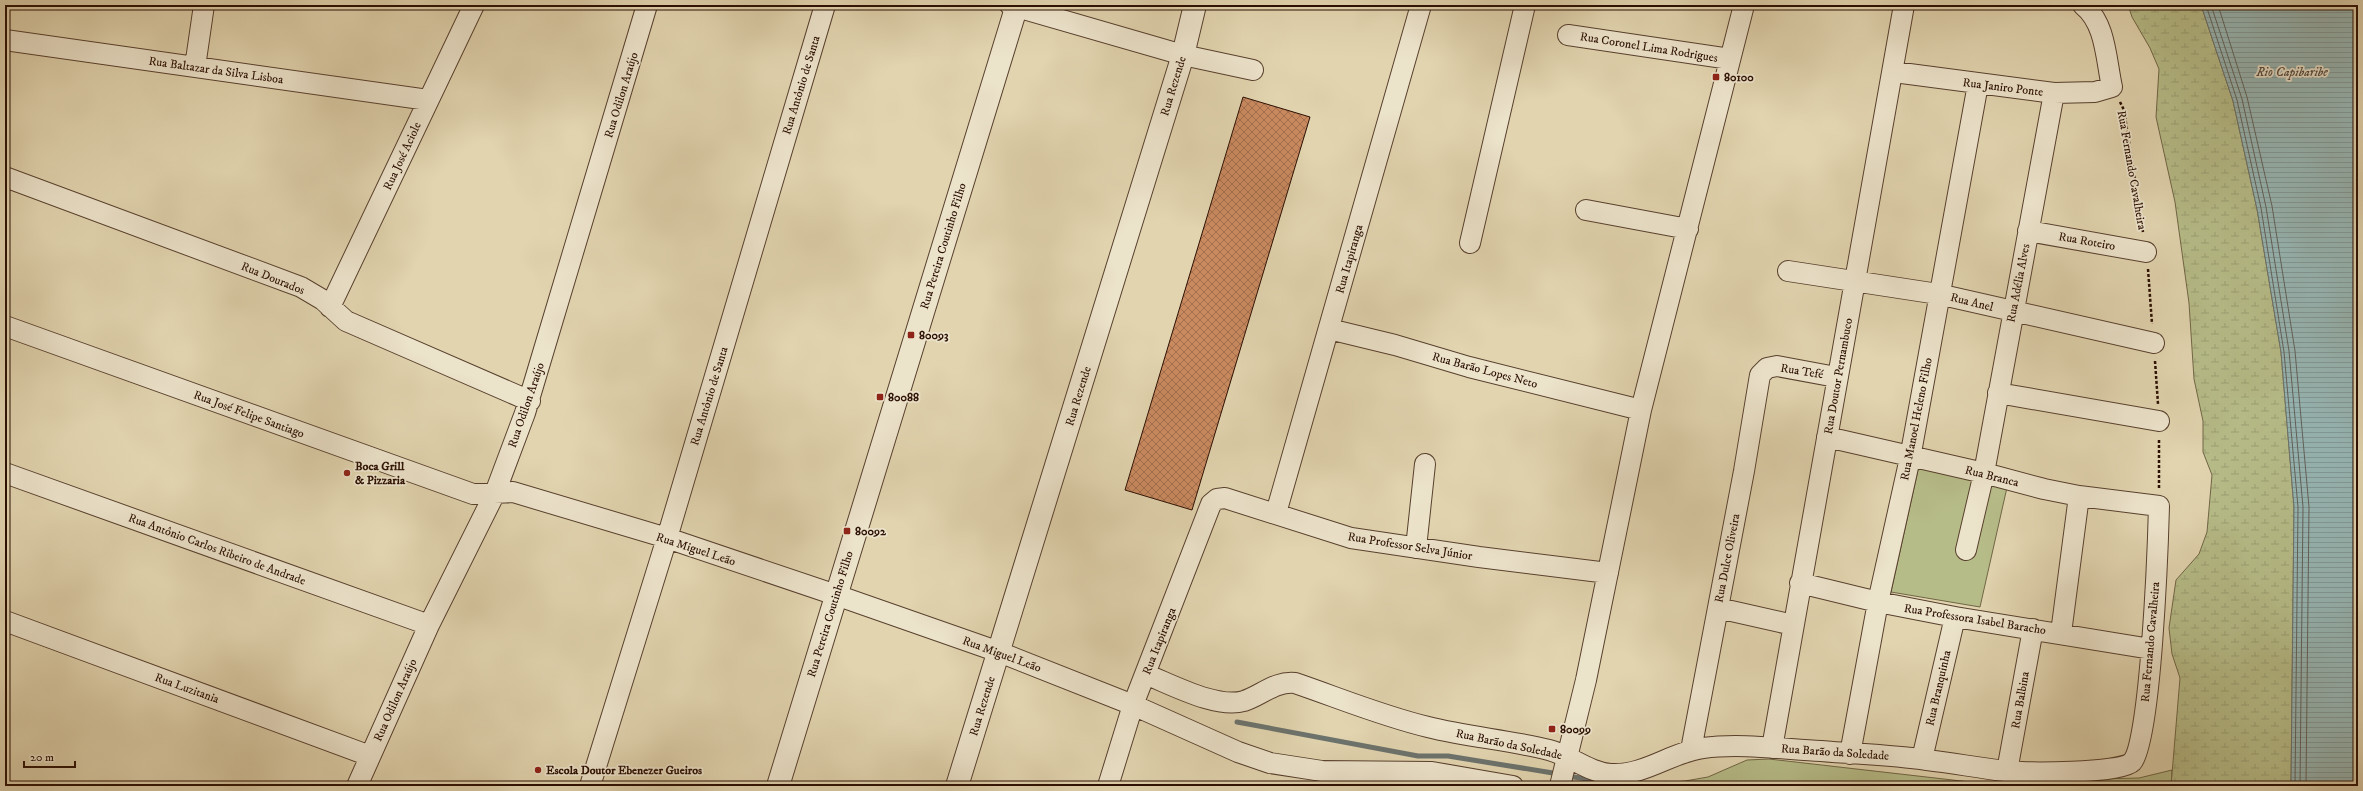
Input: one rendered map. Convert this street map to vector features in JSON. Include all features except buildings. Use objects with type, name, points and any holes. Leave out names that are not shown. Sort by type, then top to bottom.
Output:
[{"type":"street","points":[[195,67],[204,5]]},
{"type":"street","name":"Rua José Aciole","points":[[330,307],[474,5]]},
{"type":"street","name":"Rua Odilon Araújo","points":[[357,786],[428,625],[495,493],[530,401],[648,5]]},
{"type":"street","name":"Rua Antônio de Santa","points":[[590,786],[667,538],[825,5]]},
{"type":"street","name":"Rua Rezende","points":[[957,786],[1182,56],[1195,5]]},
{"type":"street","name":"Rua Itapiranga","points":[[1276,513],[1422,5]]},
{"type":"street","points":[[1470,244],[1525,5]]},
{"type":"street","points":[[1560,786],[1608,573],[1641,410],[1744,5]]},
{"type":"street","name":"Rua Doutor Pernambuco","points":[[1772,748],[1827,437],[1836,377],[1894,72],[1904,5]]},
{"type":"street","points":[[2083,5],[2099,26],[2112,87]]},
{"type":"street","points":[[1014,6],[1182,56],[1253,70]]},
{"type":"street","name":"Rua Pereira Coutinho Filho","points":[[778,786],[1014,6]]},
{"type":"street","name":"Rua Coronel Lima Rodrigues","points":[[1568,34],[1730,60]]},
{"type":"street","name":"Rua Baltazar da Silva Lisboa","points":[[5,40],[428,100]]},
{"type":"street","name":"Rua Janiro Ponte","points":[[1894,72],[2054,93],[2095,92],[2112,87]]},
{"type":"street","name":"Rua Manoel Heleno Filho","points":[[1850,754],[1878,602],[1910,458],[1938,294],[1978,84]]},
{"type":"street","name":"Rua Adélia Alves","points":[[1966,550],[1984,473],[2054,93]]},
{"type":"street","name":"Rua Dourados","points":[[5,177],[301,287],[323,300],[346,321],[530,401]]},
{"type":"street","points":[[1586,210],[1688,229]]},
{"type":"street","name":"Rua Roteiro","points":[[2028,231],[2146,252]]},
{"type":"street","name":"Rua Anel","points":[[1788,271],[1938,294],[2154,343]]},
{"type":"street","name":"Rua José Felipe Santiago","points":[[5,326],[472,494],[495,493]]},
{"type":"street","name":"Rua Barão Lopes Neto","points":[[1329,329],[1395,345],[1469,368],[1641,410]]},
{"type":"street","name":"Rua Tefé","points":[[1767,368],[1777,366],[1836,377]]},
{"type":"street","name":"Rua Dulce Oliveira","points":[[1691,750],[1744,471],[1760,375],[1767,368]]},
{"type":"street","points":[[1998,393],[2159,421]]},
{"type":"street","name":"Rua Branca","points":[[1827,437],[1910,458],[1984,473],[2079,496],[2159,506]]},
{"type":"street","points":[[1416,548],[1425,464]]},
{"type":"street","name":"Rua Antônio Carlos Ribeiro de Andrade","points":[[5,473],[428,625]]},
{"type":"street","name":"Rua Miguel Leão","points":[[495,493],[513,492],[667,538],[836,595],[999,652],[1133,705],[1238,752],[1270,763],[1322,771],[1341,779],[1432,772],[1513,786]]},
{"type":"street","points":[[2061,633],[2079,496]]},
{"type":"street","name":"Rua Professor Selva Júnior","points":[[1217,499],[1225,498],[1351,538],[1608,573]]},
{"type":"street","name":"Rua Itapiranga","points":[[1108,786],[1133,705],[1211,504],[1217,499]]},
{"type":"street","name":"Rua Fernando Cavalheira","points":[[2121,768],[2130,764],[2140,747],[2151,650],[2159,506]]},
{"type":"street","name":"Rua Professora Isabel Baracho","points":[[1800,583],[1878,602],[1955,617],[2033,628],[2151,650]]},
{"type":"street","points":[[1718,608],[1793,625]]},
{"type":"street","name":"Rua Branquinha","points":[[1922,759],[1955,617]]},
{"type":"street","name":"Rua Luzitania","points":[[5,621],[370,756]]},
{"type":"street","name":"Rua Balbina","points":[[2007,771],[2033,628]]},
{"type":"street","name":"Rua Barão da Soledade","points":[[1145,674],[1213,701],[1225,702],[1243,701],[1280,683],[1294,683],[1397,719],[1567,758],[1600,772],[1613,774],[1644,768],[1691,750],[1706,747],[1772,748],[1922,759],[2007,771],[2081,771],[2121,768]]},
{"type":"path","name":"Rua Fernando Cavalheira","points":[[2112,87],[2124,110],[2146,252],[2154,343]]},
{"type":"green space","points":[[2128,5],[2201,5],[2233,101],[2257,209],[2281,352],[2294,507],[2291,786],[2171,786],[2180,678],[2172,654],[2169,628],[2176,580],[2199,554],[2207,532],[2212,475],[2203,452],[2203,421],[2194,379],[2189,303],[2175,202],[2156,117],[2159,69],[2150,48],[2132,17]]},
{"type":"green space","points":[[1920,461],[2008,483],[1980,607],[1891,592]]},
{"type":"green space","points":[[1769,759],[1970,782],[2139,778],[2172,770],[2171,786],[1633,786],[1580,778],[1659,783],[1685,781],[1708,777],[1747,760]]},
{"type":"water","name":"Rio Capibaribe","points":[[2201,5],[2357,5],[2358,9],[2358,786],[2291,786],[2294,507],[2281,352],[2257,209],[2233,101]]},
{"type":"waterway","points":[[1237,722],[1418,756],[1448,756],[1559,774]]},
{"type":"waterway","points":[[1567,776],[1633,786]]},
{"type":"place","name":"80100","points":[[1716,77]]},
{"type":"place","name":"80093","points":[[911,335]]},
{"type":"place","name":"80088","points":[[880,397]]},
{"type":"place","name":"Boca Grill & Pizzaria","points":[[347,473]]},
{"type":"place","name":"80092","points":[[847,531]]},
{"type":"place","name":"80099","points":[[1552,729]]},
{"type":"place","name":"Escola Doutor Ebenezer Gueiros","points":[[538,770]]}]
